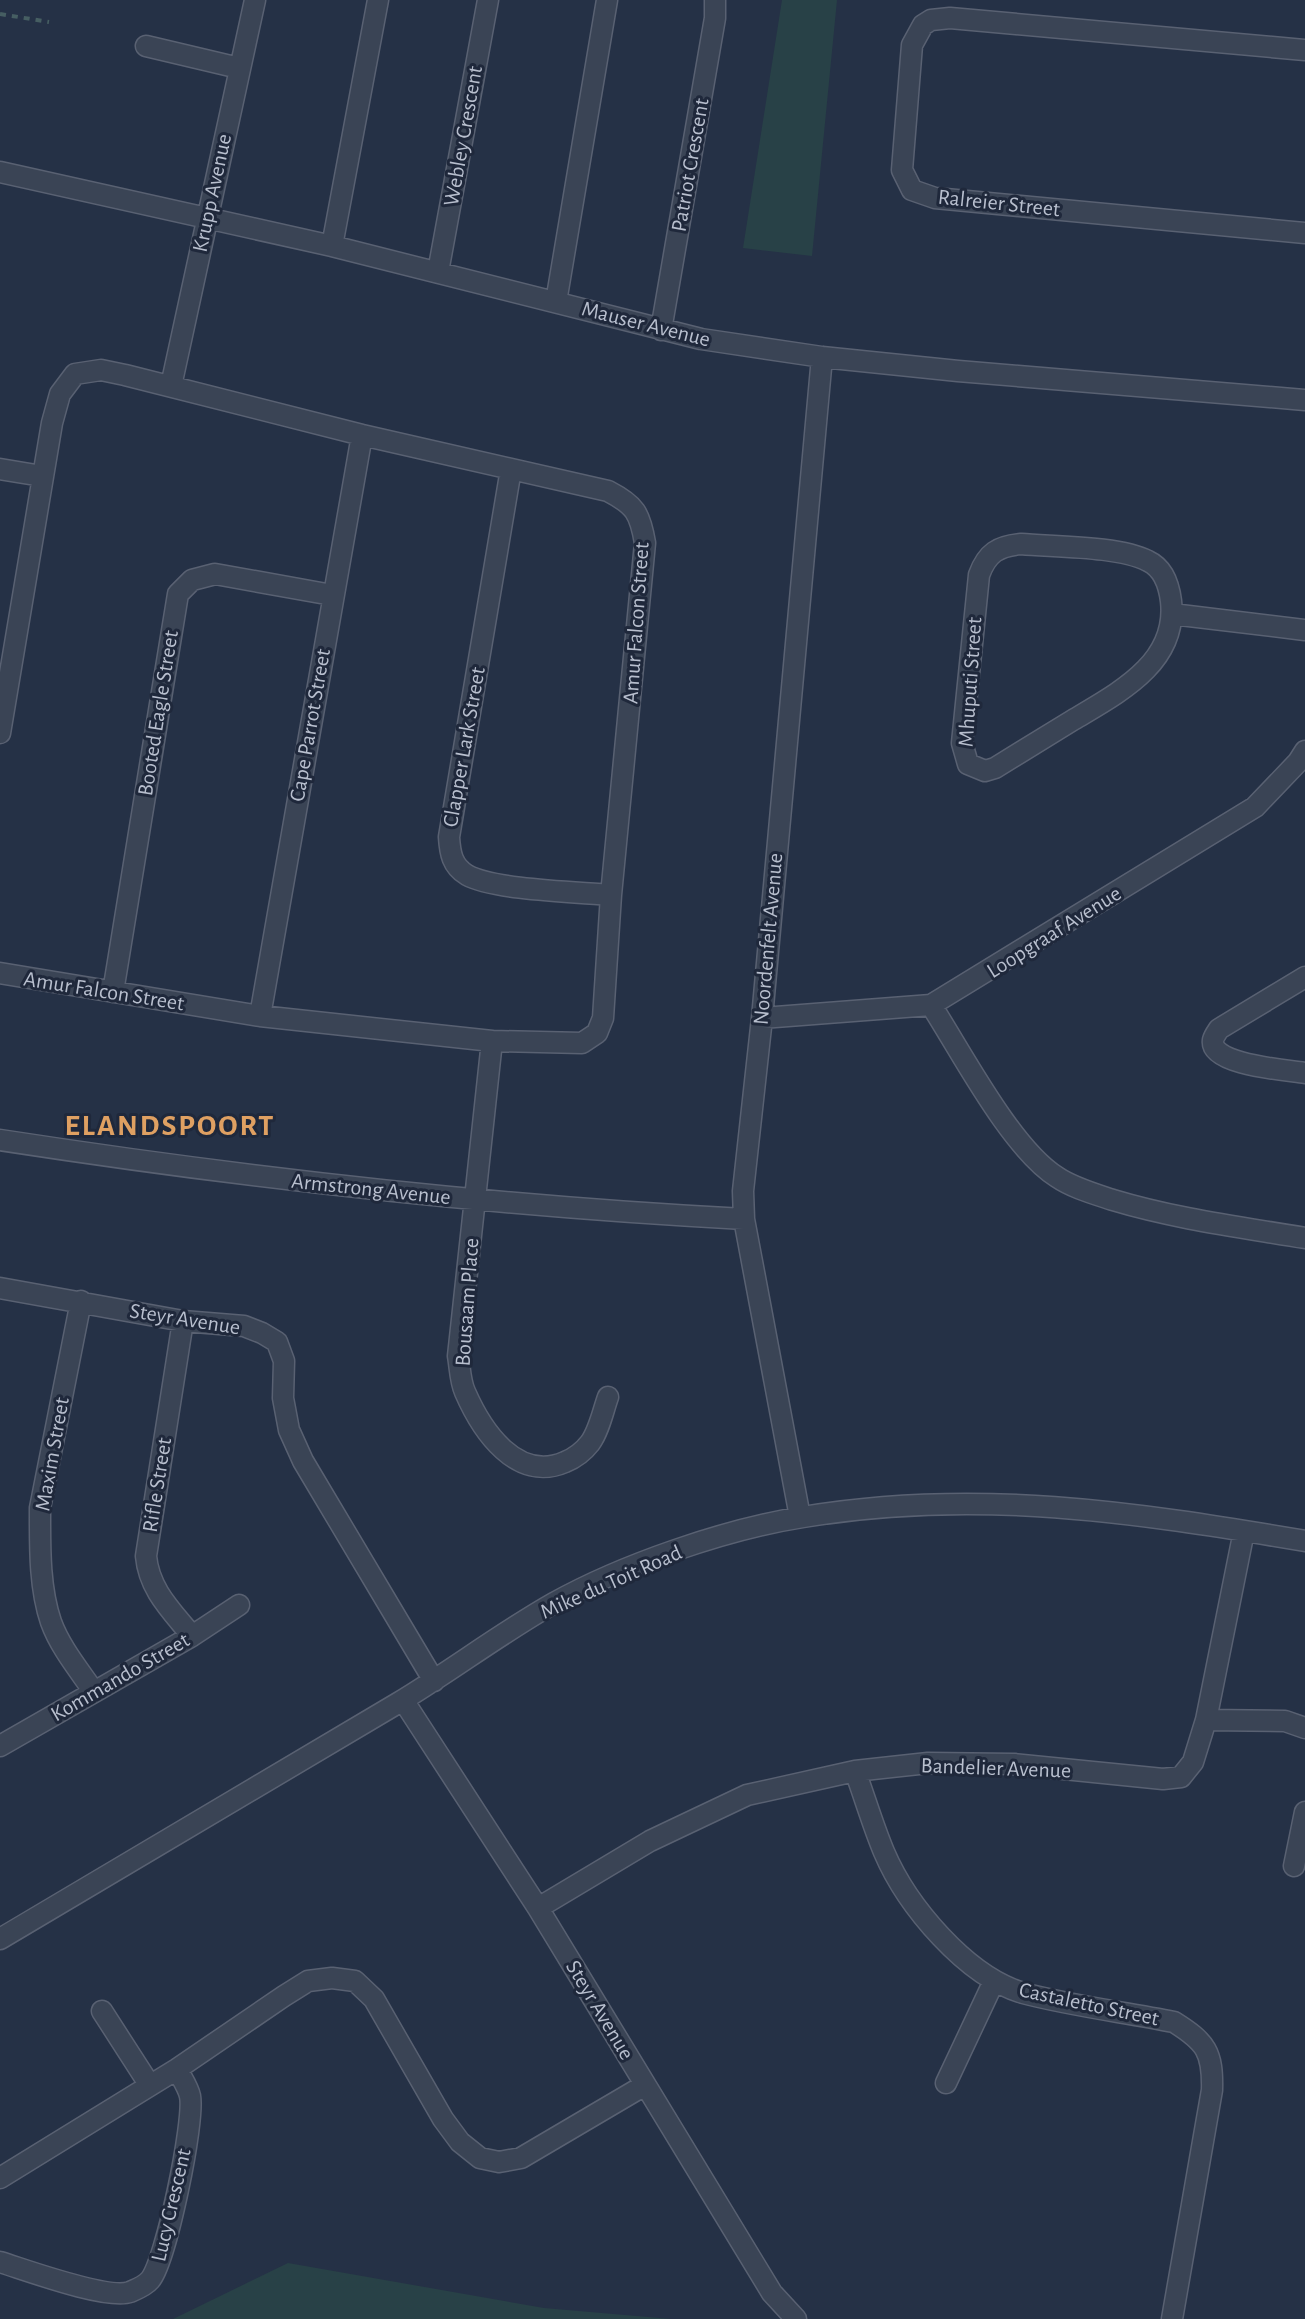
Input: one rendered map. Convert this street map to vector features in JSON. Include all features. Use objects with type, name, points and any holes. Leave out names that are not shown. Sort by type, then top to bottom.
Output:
[{"type":"street","name":"Krupp Avenue","points":[[171,386],[255,0]]},
{"type":"street","points":[[332,246],[378,0]]},
{"type":"street","name":"Webley Crescent","points":[[438,272],[488,0]]},
{"type":"street","points":[[556,302],[607,0]]},
{"type":"street","name":"Patriot Crescent","points":[[661,330],[715,18],[715,0]]},
{"type":"street","name":"Ralreier Street","points":[[1305,50],[950,18],[931,20],[916,34],[909,58],[902,170],[912,190],[935,198],[1305,233]]},
{"type":"street","points":[[146,46],[239,68]]},
{"type":"street","name":"Mauser Avenue","points":[[0,172],[332,246],[661,330],[753,348],[822,357],[1305,400]]},
{"type":"street","name":"Noordenfelt Avenue","points":[[800,1517],[744,1219],[743,1191],[762,1018],[822,357]]},
{"type":"street","name":"Amur Falcon Street","points":[[0,733],[42,476],[60,394],[75,374],[101,370],[362,435],[608,491],[629,502],[641,519],[645,543],[611,895],[603,1018],[597,1033],[582,1043],[492,1041],[260,1016],[0,973]]},
{"type":"street","name":"Cape Parrot Street","points":[[260,1016],[362,435]]},
{"type":"street","points":[[0,469],[42,476]]},
{"type":"street","name":"Clapper Lark Street","points":[[511,469],[449,837],[450,855],[467,875],[494,883],[611,895]]},
{"type":"street","name":"Mhuputi Street","points":[[1021,544],[1121,553],[1147,560],[1158,566],[1165,578],[1172,614],[1168,635],[1152,662],[1133,684],[995,768],[985,771],[968,764],[962,743],[979,575],[984,561],[998,548],[1021,544]]},
{"type":"street","name":"Booted Eagle Street","points":[[113,992],[178,594],[192,580],[215,574],[332,595]]},
{"type":"street","points":[[1172,614],[1305,630]]},
{"type":"street","name":"Loopgraaf Avenue","points":[[762,1018],[931,1005],[1255,807],[1305,751]]},
{"type":"street","points":[[1305,977],[1219,1029],[1213,1040],[1221,1056],[1232,1061],[1305,1073]]},
{"type":"street","points":[[931,1005],[1014,1134],[1036,1160],[1057,1178],[1093,1194],[1160,1214],[1305,1238]]},
{"type":"street","name":"Bousaam Place","points":[[492,1041],[458,1356],[463,1389],[479,1421],[506,1453],[533,1467],[552,1468],[576,1457],[591,1442],[608,1397]]},
{"type":"street","name":"Armstrong Avenue","points":[[0,1140],[169,1167],[475,1200],[618,1213],[744,1219]]},
{"type":"street","name":"Steyr Avenue","points":[[0,1288],[183,1321],[244,1326],[277,1342],[284,1361],[283,1398],[289,1430],[303,1461],[434,1681]]},
{"type":"street","name":"Maxim Street","points":[[81,1301],[40,1508],[40,1534],[45,1599],[52,1623],[94,1692]]},
{"type":"street","name":"Rifle Street","points":[[183,1321],[146,1556],[148,1573],[155,1590],[192,1636]]},
{"type":"street","name":"Mike du Toit Road","points":[[0,1939],[403,1700],[555,1603],[629,1569],[717,1537],[800,1517],[879,1507],[986,1502],[1097,1509],[1305,1541]]},
{"type":"street","name":"Bandelier Avenue","points":[[538,1908],[650,1841],[747,1795],[855,1771],[928,1763],[1014,1764],[1163,1779],[1181,1777],[1193,1762],[1206,1720],[1244,1531]]},
{"type":"street","name":"Kommando Street","points":[[0,1746],[192,1636],[239,1605]]},
{"type":"street","name":"Steyr Avenue","points":[[403,1700],[538,1908],[772,2293],[796,2319]]},
{"type":"street","points":[[1206,1720],[1285,1721],[1305,1728]]},
{"type":"street","name":"Castaletto Street","points":[[855,1771],[885,1854],[905,1888],[931,1925],[970,1966],[994,1981],[1022,1992],[1174,2022],[1193,2034],[1208,2050],[1213,2067],[1212,2090],[1172,2319]]},
{"type":"street","points":[[1294,1866],[1305,1812]]},
{"type":"street","points":[[0,2178],[177,2069],[308,1981],[332,1978],[355,1981],[374,1999],[443,2119],[460,2142],[480,2158],[499,2162],[521,2158],[645,2085]]},
{"type":"street","points":[[946,2083],[994,1981]]},
{"type":"street","points":[[102,2011],[149,2084]]},
{"type":"street","name":"Lucy Crescent","points":[[0,2262],[125,2294],[142,2287],[152,2278],[165,2242],[189,2123],[190,2096],[177,2069]]},
{"type":"path","points":[[0,14],[49,22]]},
{"type":"green space","points":[[782,0],[837,0],[812,256],[743,248]]},
{"type":"green space","points":[[288,2263],[544,2308],[671,2319],[173,2319]]},
{"type":"district","name":"ELANDSPOORT","points":[[170,1126]]}]
